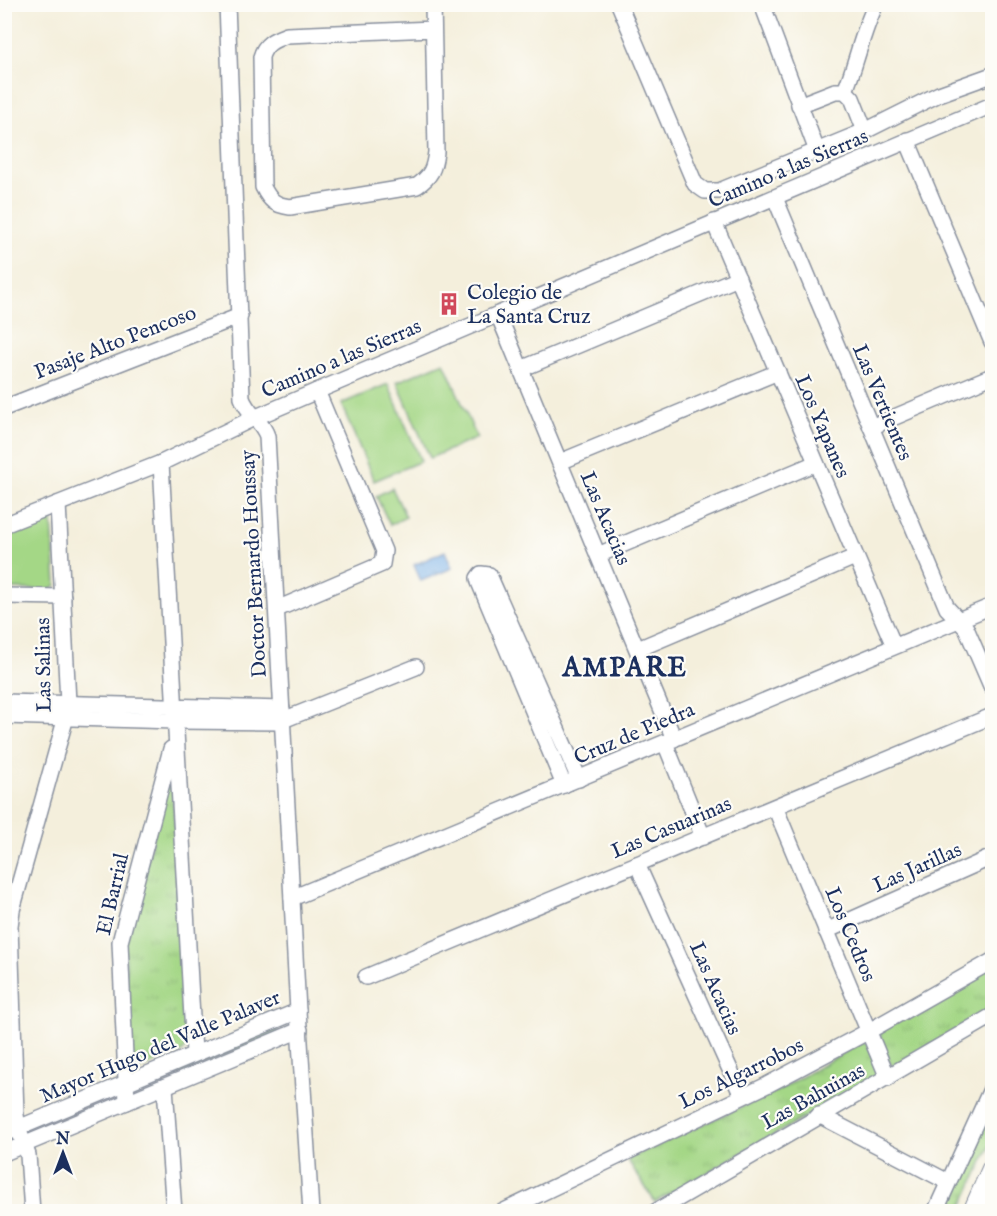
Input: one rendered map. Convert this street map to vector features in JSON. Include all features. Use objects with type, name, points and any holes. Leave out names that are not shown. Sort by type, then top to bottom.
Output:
[{"type":"main road","points":[[973,1212],[993,1169]]},
{"type":"street","name":"Doctor Bernardo Houssay","points":[[226,4],[242,398],[244,405],[264,428],[267,436],[311,1212]]},
{"type":"street","points":[[433,4],[436,152],[435,167],[428,178],[417,186],[290,207],[276,205],[268,198],[263,187],[261,57],[270,42],[287,35],[433,29]]},
{"type":"street","points":[[619,4],[695,184],[705,191],[719,191],[866,131],[939,94],[993,75]]},
{"type":"street","points":[[762,4],[817,151]]},
{"type":"street","points":[[846,91],[855,67],[866,23],[876,4]]},
{"type":"street","points":[[799,105],[835,91],[846,91]]},
{"type":"street","points":[[846,91],[866,131]]},
{"type":"street","name":"Camino a las Sierras","points":[[4,525],[161,463],[254,418],[993,105]]},
{"type":"street","points":[[907,140],[993,342]]},
{"type":"street","name":"Las Vertientes","points":[[775,198],[947,608],[966,628],[993,687]]},
{"type":"street","name":"Los Yapanes","points":[[714,222],[894,646]]},
{"type":"street","points":[[521,369],[738,278]]},
{"type":"street","name":"Las Acacias","points":[[498,314],[638,649],[703,837]]},
{"type":"street","name":"Pasaje Alto Pencoso","points":[[4,408],[240,316]]},
{"type":"street","points":[[560,462],[778,372]]},
{"type":"street","points":[[871,427],[993,376]]},
{"type":"street","points":[[276,609],[382,564],[384,551],[317,391]]},
{"type":"street","name":"El Barrial","points":[[161,463],[194,1053]]},
{"type":"street","points":[[598,555],[816,463]]},
{"type":"street","name":"Las Salinas","points":[[32,1212],[28,1155],[25,1144],[11,1131],[11,938],[12,910],[67,710],[57,504]]},
{"type":"street","points":[[638,649],[855,557]]},
{"type":"street","points":[[564,785],[479,582],[478,578],[481,574],[489,575],[579,779]]},
{"type":"street","points":[[4,596],[63,597]]},
{"type":"street","name":"Cruz de Piedra","points":[[292,898],[957,619],[993,606]]},
{"type":"street","points":[[4,702],[175,721],[283,717],[416,667]]},
{"type":"street","points":[[4,716],[67,710]]},
{"type":"street","name":"Las Casuarinas","points":[[366,977],[993,716]]},
{"type":"street","name":"El Barrial","points":[[127,1102],[120,942],[175,721]]},
{"type":"street","name":"Los Cedros","points":[[775,807],[888,1078]]},
{"type":"street","name":"Las Jarillas","points":[[826,931],[993,857]]},
{"type":"street","name":"Las Acacias","points":[[637,864],[742,1096]]},
{"type":"street","name":"Los Algarrobos","points":[[502,1212],[742,1096],[870,1031],[993,961]]},
{"type":"street","name":"Las Bahuinas","points":[[666,1210],[819,1115],[888,1078],[993,1016]]},
{"type":"street","name":"Mayor Hugo del Valle Palaver","points":[[11,1131],[194,1053],[299,1021]]},
{"type":"street","name":"Mayor Hugo del Valle Palaver","points":[[4,1153],[165,1087],[299,1021]]},
{"type":"street","points":[[165,1087],[174,1212]]},
{"type":"street","points":[[935,1212],[993,1087]]},
{"type":"street","points":[[819,1115],[948,1182]]},
{"type":"green space","points":[[444,362],[477,438],[430,458],[397,382]]},
{"type":"green space","points":[[388,384],[421,461],[374,481],[341,404]]},
{"type":"green space","points":[[392,488],[406,517],[390,525],[376,496]]},
{"type":"green space","points":[[47,516],[52,522],[56,585],[50,590],[5,589],[5,530]]},
{"type":"green space","points":[[172,780],[187,1046],[182,1052],[136,1071],[130,1067],[125,947],[167,782]]},
{"type":"green space","points":[[992,964],[992,1010],[896,1066],[890,1064],[880,1034],[883,1028]]},
{"type":"green space","points":[[275,1026],[278,1033],[134,1094],[132,1087]]},
{"type":"green space","points":[[866,1042],[880,1070],[878,1076],[655,1202],[627,1159],[781,1089],[860,1043]]},
{"type":"green space","points":[[992,1102],[992,1142],[960,1211],[944,1212]]},
{"type":"water","points":[[445,551],[452,568],[421,581],[414,565]]},
{"type":"place","name":"Colegio de La Santa Cruz","points":[[449,304]]},
{"type":"district","name":"AMPARE","points":[[625,667]]}]
